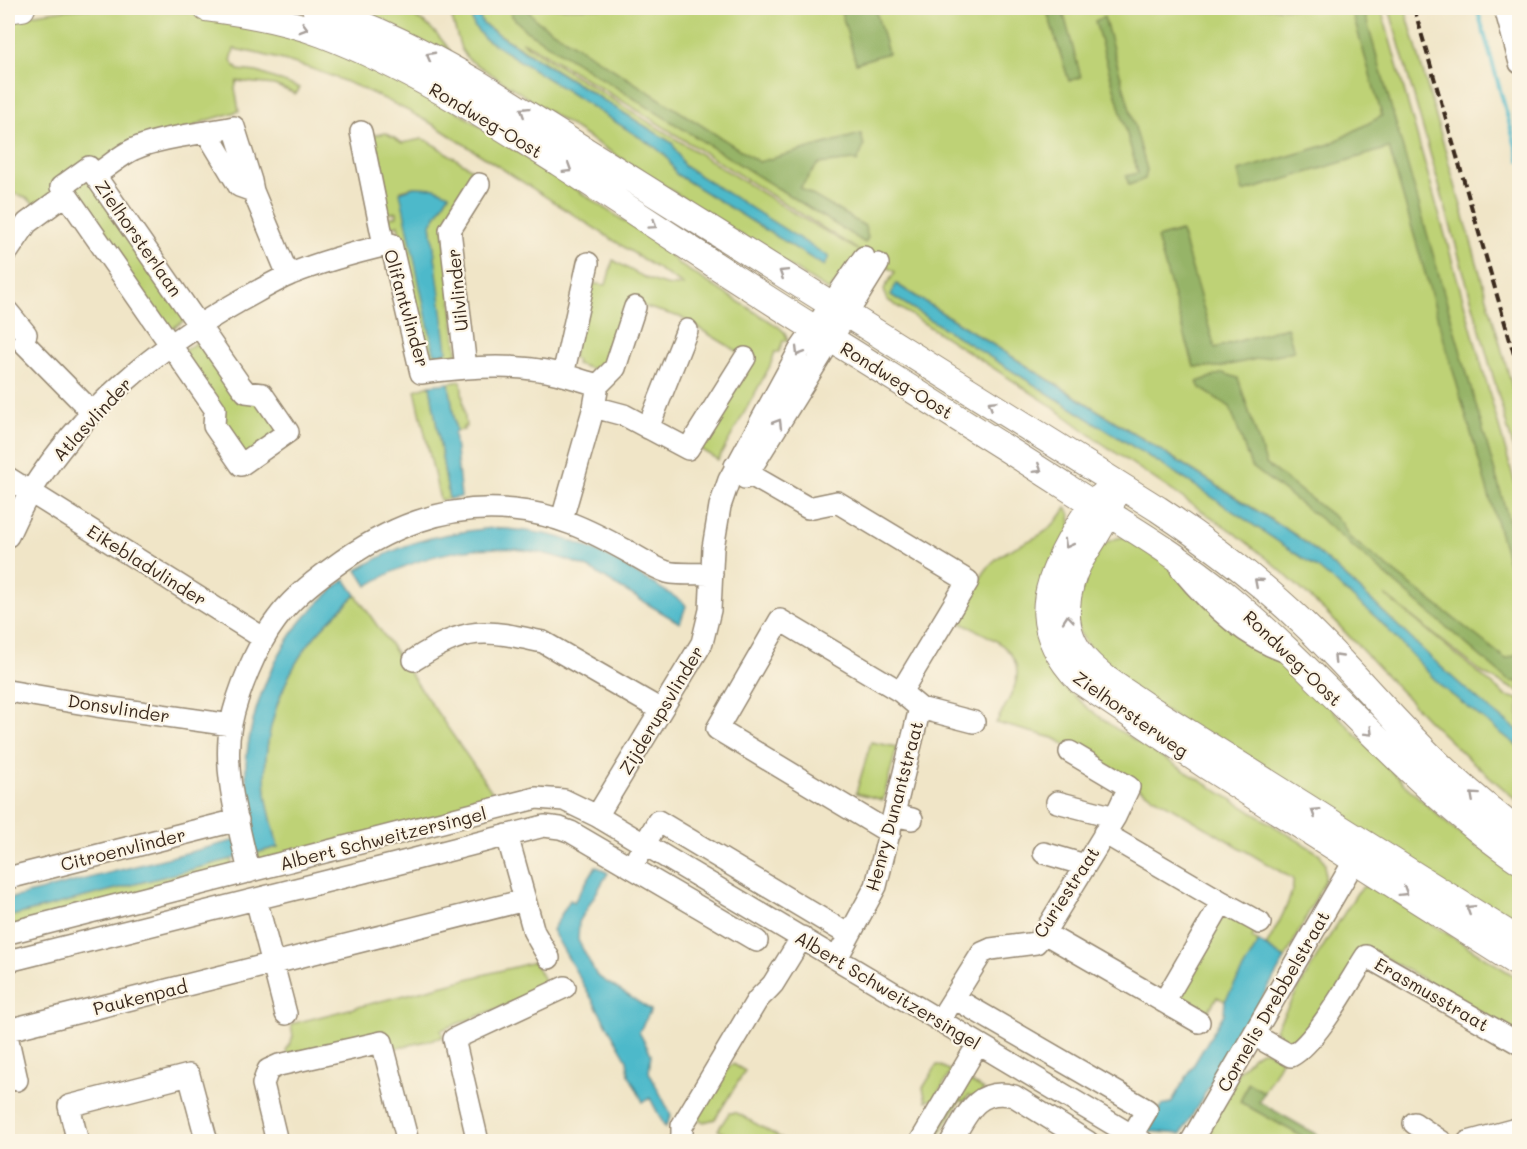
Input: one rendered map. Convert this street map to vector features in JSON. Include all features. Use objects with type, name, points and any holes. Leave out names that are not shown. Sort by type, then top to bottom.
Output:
[{"type":"main road","points":[[8,10],[22,8]]},
{"type":"main road","name":"Rondweg-Oost","points":[[206,8],[273,19],[319,32],[402,70],[458,100],[1101,508],[1165,550],[1226,595],[1425,786],[1494,844],[1520,861]]},
{"type":"main road","name":"Rondweg-Oost","points":[[315,8],[346,17],[394,37],[441,62],[610,164],[840,308],[1118,483],[1202,539],[1254,579],[1309,629],[1446,771],[1484,805],[1520,832]]},
{"type":"main road","name":"Zielhorsterweg","points":[[1118,483],[1058,561],[1048,593],[1046,613],[1049,628],[1054,645],[1064,664],[1080,681],[1205,765],[1520,941]]},
{"type":"main road","name":"Zielhorsterweg","points":[[1359,852],[1520,964]]},
{"type":"street","points":[[1505,8],[1520,63]]},
{"type":"street","points":[[95,175],[134,149],[194,132],[207,133],[239,186],[253,191],[288,275]]},
{"type":"street","points":[[361,132],[384,245]]},
{"type":"street","name":"Zielhorsterlaan","points":[[89,167],[241,386],[246,392],[262,394],[288,432],[241,465],[214,426],[215,408],[65,195],[61,188],[89,167]]},
{"type":"street","name":"Uilvlinder","points":[[466,368],[450,230],[479,184]]},
{"type":"street","points":[[8,251],[27,223],[65,195]]},
{"type":"street","name":"Olifantvlinder","points":[[200,325],[288,275],[339,256],[391,243],[421,373],[466,368],[515,367],[540,370],[598,385]]},
{"type":"street","name":"Zijderupsvlinder","points":[[597,816],[702,643],[710,610],[716,528],[741,469],[822,333],[871,260]]},
{"type":"street","points":[[563,375],[588,262]]},
{"type":"street","points":[[562,519],[594,407],[598,385],[615,368],[635,307]]},
{"type":"street","points":[[8,312],[26,334],[15,339],[93,412]]},
{"type":"street","name":"Atlasvlinder","points":[[8,536],[30,493],[57,455],[93,412],[129,378],[200,325]]},
{"type":"street","points":[[648,428],[687,330]]},
{"type":"street","points":[[594,407],[624,415],[688,449],[745,358]]},
{"type":"street","name":"Henry Dunantstraat","points":[[741,469],[808,508],[837,502],[968,581],[901,692],[920,708],[898,822],[876,886],[837,958]]},
{"type":"street","name":"Eikebladvlinder","points":[[8,478],[263,638]]},
{"type":"street","points":[[249,872],[229,778],[231,725],[244,684],[263,638],[287,606],[343,560],[386,533],[422,519],[452,513],[512,509],[562,519],[668,573],[712,574]]},
{"type":"street","points":[[898,822],[717,729],[780,620],[901,692]]},
{"type":"street","points":[[414,660],[437,645],[472,633],[504,634],[524,638],[543,642],[661,710]]},
{"type":"street","name":"Donsvlinder","points":[[8,691],[231,725]]},
{"type":"street","points":[[920,708],[975,722]]},
{"type":"street","name":"Curiestraat","points":[[940,1020],[982,953],[991,949],[1036,943],[1109,825],[1129,787],[1070,752]]},
{"type":"street","name":"Albert Schweitzersingel","points":[[8,933],[536,798],[564,800],[597,816],[837,958],[1134,1139],[1147,1110],[954,998]]},
{"type":"street","points":[[1057,802],[1109,825],[1222,902],[1260,923]]},
{"type":"street","name":"Citroenvlinder","points":[[8,878],[238,820]]},
{"type":"street","name":"Albert Schweitzersingel","points":[[631,867],[658,821],[849,935]]},
{"type":"street","name":"Albert Schweitzersingel","points":[[8,961],[544,826],[560,828],[757,941]]},
{"type":"street","points":[[507,835],[534,932],[549,958]]},
{"type":"street","name":"Cornelis Drebbelstraat","points":[[1191,1142],[1359,852]]},
{"type":"street","points":[[1044,853],[1085,865]]},
{"type":"street","points":[[256,899],[286,1014]]},
{"type":"street","name":"Paukenpad","points":[[8,1030],[525,900]]},
{"type":"street","points":[[1164,1002],[1222,902]]},
{"type":"street","points":[[113,906],[120,933]]},
{"type":"street","points":[[1044,933],[1199,1022]]},
{"type":"street","points":[[667,1142],[673,1131],[681,1134],[761,994],[768,991],[773,984],[796,934]]},
{"type":"street","name":"Erasmusstraat","points":[[1254,1035],[1292,1056],[1310,1041],[1366,956],[1520,1044]]},
{"type":"street","points":[[478,1142],[454,1039],[565,987]]},
{"type":"street","points":[[8,1040],[17,1080]]},
{"type":"street","points":[[277,1142],[263,1084],[268,1070],[279,1065],[382,1042],[408,1142]]},
{"type":"street","points":[[920,1142],[978,1044]]},
{"type":"street","points":[[78,1142],[69,1106],[189,1075],[207,1142]]},
{"type":"street","points":[[951,1142],[974,1105],[990,1095],[1005,1094],[1014,1096],[1088,1142]]},
{"type":"street","points":[[1414,1123],[1442,1142]]},
{"type":"street","points":[[1468,1142],[1520,1128]]},
{"type":"green space","points":[[96,8],[192,12],[291,33],[417,85],[655,241],[680,265],[779,327],[785,333],[788,341],[783,341],[779,352],[775,352],[770,366],[718,460],[700,449],[752,360],[680,317],[638,305],[612,366],[602,372],[576,364],[577,360],[572,358],[587,283],[606,285],[613,260],[657,282],[666,285],[683,285],[434,125],[362,88],[337,78],[286,61],[234,49],[231,61],[238,70],[257,72],[300,88],[296,94],[274,85],[237,81],[235,88],[239,111],[205,121],[56,191],[39,210],[22,196],[14,194],[8,200],[8,78],[11,70],[8,60],[8,18]]},
{"type":"green space","points":[[339,8],[388,9],[415,17],[439,36],[450,51],[447,57]]},
{"type":"green space","points":[[449,8],[469,8],[474,26],[484,38],[655,147],[667,157],[676,174],[824,266],[828,257],[684,166],[672,143],[483,24],[475,8],[1381,8],[1519,498],[1519,692],[1484,674],[1385,595],[1506,696],[1519,699],[1519,731],[1461,685],[1353,583],[1296,535],[897,284],[891,295],[1188,481],[1319,569],[1377,618],[1442,687],[1519,747],[1519,802],[1427,719],[1327,613],[1270,561],[1236,534],[1100,442],[1049,404],[886,299],[884,289],[895,272],[860,251],[829,291],[468,59],[461,49]],"holes":[[[521,42],[530,45],[632,107],[858,250],[797,215]]]},
{"type":"green space","points":[[509,8],[526,8],[537,21],[759,162],[861,134],[864,146],[857,162],[853,160],[818,164],[800,188],[865,226],[868,238],[865,243],[526,31],[512,16]]},
{"type":"green space","points":[[840,8],[875,8],[888,53],[856,63]]},
{"type":"green space","points":[[1046,8],[1062,8],[1081,77],[1069,81]]},
{"type":"green space","points":[[1351,8],[1363,8],[1519,557],[1519,600],[1389,148],[1243,192],[1238,171],[1330,144],[1382,116]]},
{"type":"green space","points":[[1389,8],[1405,8],[1519,411],[1519,468]]},
{"type":"green space","points":[[1104,17],[1147,170],[1145,179],[1129,185],[1126,176],[1138,173],[1095,21]]},
{"type":"green space","points":[[386,133],[402,143],[422,139],[428,141],[478,173],[444,229],[458,359],[430,362],[426,360],[398,225],[389,227],[387,218],[397,216],[397,212],[386,214],[367,136]],"holes":[[[413,187],[435,188],[449,194],[431,224],[446,351],[401,190]]]},
{"type":"green space","points":[[88,174],[188,318],[167,332],[67,189]]},
{"type":"green space","points":[[1181,231],[1215,348],[1287,327],[1294,351],[1220,367],[1194,367],[1157,238]]},
{"type":"green space","points":[[203,338],[282,431],[242,458],[181,353]]},
{"type":"green space","points":[[1223,373],[1238,378],[1266,464],[1342,523],[1349,537],[1506,659],[1519,654],[1519,682],[1509,681],[1323,521],[1251,466],[1230,407],[1200,388],[1197,382]]},
{"type":"green space","points":[[461,381],[466,427],[463,427],[464,430],[456,431],[449,383]]},
{"type":"green space","points":[[430,385],[449,499],[440,500],[415,390]]},
{"type":"green space","points":[[1066,508],[1070,514],[1071,525],[1051,663],[1067,689],[1115,728],[1320,854],[1325,864],[1325,880],[1285,959],[1266,946],[1288,903],[1293,879],[1054,738],[996,723],[1015,685],[1017,672],[1015,661],[1001,644],[959,622],[989,566],[1014,547],[1041,535]]},
{"type":"green space","points":[[1124,537],[1192,579],[1288,664],[1405,785],[1449,825],[1519,876],[1519,934],[1114,679],[1086,643],[1076,622],[1083,584],[1094,559],[1106,543]]},
{"type":"green space","points":[[356,595],[499,802],[260,860],[253,854],[278,847],[267,800],[265,773],[270,733],[281,693],[311,641]]},
{"type":"green space","points":[[871,742],[897,747],[883,800],[856,793]]},
{"type":"green space","points":[[232,859],[232,863],[224,872],[8,928],[8,917]]},
{"type":"green space","points":[[1372,886],[1519,979],[1519,1034],[1365,946],[1317,1025],[1294,1041],[1280,1036],[1275,1030],[1321,950],[1357,893],[1363,887]]},
{"type":"green space","points":[[1226,909],[1258,927],[1252,938],[1259,942],[1225,1001],[1217,997],[1202,1021],[1171,1004]]},
{"type":"green space","points":[[534,962],[549,989],[441,1030],[443,1037],[389,1050],[384,1031],[288,1055],[286,1051],[293,1037],[291,1024]]},
{"type":"green space","points":[[1261,1051],[1267,1051],[1282,1059],[1264,1092],[1248,1083],[1240,1102],[1310,1141],[1196,1142],[1234,1079],[1252,1057]]},
{"type":"green space","points":[[733,1064],[745,1071],[715,1119],[704,1122],[695,1118],[729,1066]]},
{"type":"green space","points":[[937,1065],[951,1071],[935,1099],[926,1101],[923,1088]]},
{"type":"green space","points":[[969,1081],[984,1090],[975,1099],[969,1095],[964,1102],[960,1100],[935,1141],[928,1142],[946,1111]]},
{"type":"green space","points":[[1248,1083],[1264,1092],[1259,1102],[1328,1141],[1310,1141],[1240,1102]]},
{"type":"green space","points":[[729,1113],[737,1113],[786,1141],[737,1141],[718,1130]]},
{"type":"water","points":[[469,8],[475,8],[483,24],[502,37],[672,143],[684,166],[829,257],[824,266],[676,174],[667,157],[655,147],[484,38],[474,26]]},
{"type":"water","points":[[414,187],[435,188],[449,194],[431,224],[447,351],[445,353],[434,352],[400,192]]},
{"type":"water","points":[[896,284],[1295,535],[1352,583],[1461,685],[1519,731],[1519,747],[1442,687],[1377,618],[1319,569],[1188,481],[891,295]]},
{"type":"water","points":[[449,383],[456,431],[454,433],[461,497],[449,499],[430,385]]},
{"type":"water","points":[[493,528],[552,536],[577,543],[609,557],[683,602],[686,606],[680,623],[586,567],[558,557],[530,551],[502,548],[447,553],[419,561],[367,586],[357,570],[391,552],[422,540]]},
{"type":"water","points":[[345,579],[356,595],[321,629],[300,657],[281,693],[270,733],[266,753],[266,793],[278,847],[8,917],[8,899],[252,836],[246,763],[251,728],[261,694],[284,646],[299,624]]},
{"type":"water","points":[[596,866],[608,873],[579,922],[578,940],[597,976],[651,1010],[639,1032],[651,1054],[649,1072],[671,1115],[665,1127],[650,1098],[643,1102],[629,1075],[627,1060],[552,930],[570,900],[574,902]]},
{"type":"water","points":[[1259,942],[1285,959],[1181,1134],[1147,1131],[1162,1105],[1171,1103],[1224,1014],[1225,1001]]},
{"type":"waterway","points":[[1477,8],[1520,161]]},
{"type":"railway","points":[[1414,8],[1520,375]]}]
